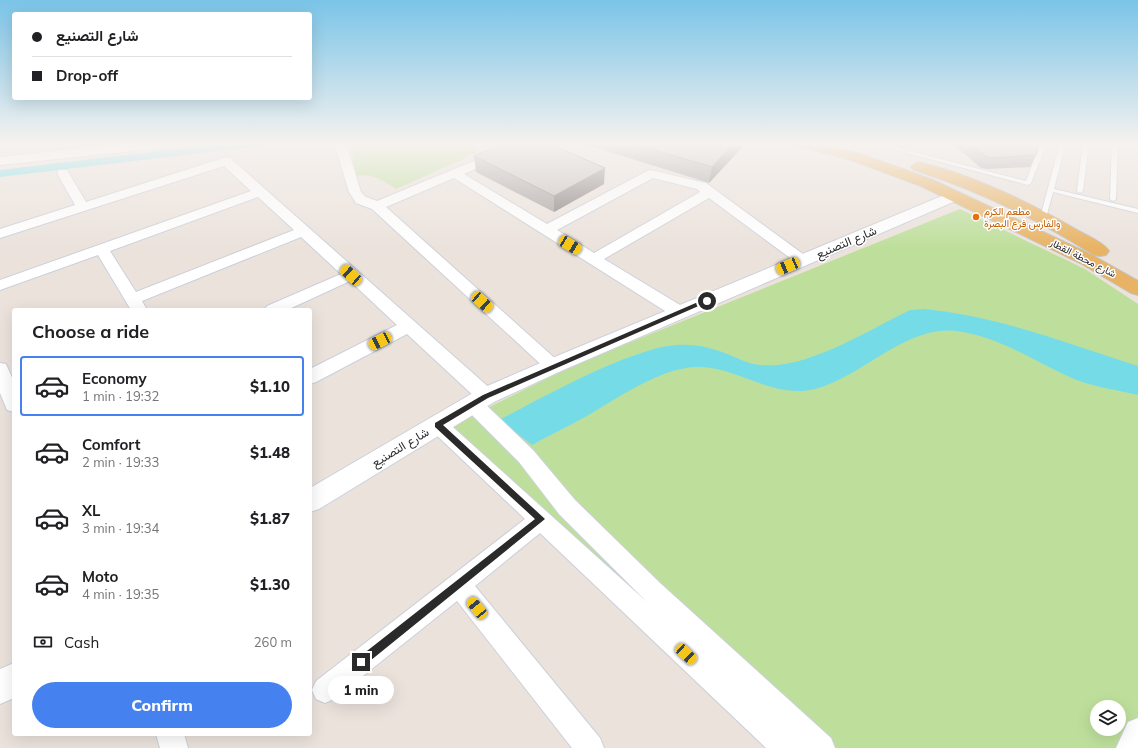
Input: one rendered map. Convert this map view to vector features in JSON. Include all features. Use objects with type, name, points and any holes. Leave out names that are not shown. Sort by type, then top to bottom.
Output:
[{"type":"main road","name":"شارع محطة القطار","points":[[931,178],[954,196],[1086,259],[1138,289]]},
{"type":"main road","name":"شارع محطة القطار","points":[[931,178],[965,182],[1039,216],[1083,241],[1138,276]]},
{"type":"main road","points":[[1011,222],[1027,227],[1042,228],[1046,225],[1039,216]]},
{"type":"street","points":[[66,178],[83,208]]},
{"type":"street","points":[[0,234],[175,178]]},
{"type":"street","points":[[245,178],[408,326],[479,400],[567,507],[658,596],[821,748]]},
{"type":"street","points":[[351,178],[355,192],[361,200],[377,206],[552,366]]},
{"type":"street","points":[[377,206],[443,178]]},
{"type":"street","points":[[462,178],[679,312]]},
{"type":"street","points":[[547,230],[644,178]]},
{"type":"street","points":[[667,178],[701,186],[802,260]]},
{"type":"street","points":[[0,285],[260,192]]},
{"type":"street","points":[[594,259],[709,192]]},
{"type":"street","name":"شارع التصنيع","points":[[312,500],[479,400],[552,366],[954,196]]},
{"type":"street","points":[[102,249],[136,305],[303,231]]},
{"type":"street","points":[[277,308],[351,275]]},
{"type":"street","points":[[312,376],[408,326]]},
{"type":"street","points":[[0,369],[12,400]]},
{"type":"street","points":[[438,425],[787,748]]},
{"type":"street","points":[[325,690],[541,519]]},
{"type":"street","points":[[459,585],[590,748]]},
{"type":"street","points":[[0,688],[12,680]]},
{"type":"street","points":[[1130,748],[1138,732]]},
{"type":"street","points":[[171,736],[174,748]]},
{"type":"lane","points":[[1005,178],[1028,184],[1030,178]]},
{"type":"lane","points":[[1039,216],[1052,187],[1054,178]]},
{"type":"lane","points":[[1080,191],[1082,178]]},
{"type":"lane","points":[[1113,199],[1114,178]]},
{"type":"lane","points":[[1052,187],[1080,191],[1138,206]]},
{"type":"lane","points":[[1052,187],[1138,211]]},
{"type":"green space","points":[[376,178],[421,178],[396,189]]},
{"type":"green space","points":[[960,209],[1085,269],[1138,304],[1138,748],[804,748],[449,427],[574,365]]},
{"type":"water","points":[[923,309],[950,312],[1005,324],[1138,366],[1138,395],[1074,379],[1016,350],[987,338],[956,331],[938,331],[919,336],[902,344],[833,383],[815,389],[800,391],[785,390],[771,387],[716,369],[701,367],[687,368],[672,371],[641,384],[585,417],[532,445],[499,420],[592,373],[624,359],[657,348],[676,345],[698,346],[720,351],[743,361],[761,365],[779,365],[817,355],[857,338],[910,310]]},
{"type":"building","points":[[518,178],[587,178],[554,196]]},
{"type":"place","name":"مطعم الكرم والفارس فرع البصرة","points":[[976,217]]},
{"type":"route","points":[[361,662],[541,519],[438,425],[486,396],[552,366],[707,301]]}]
